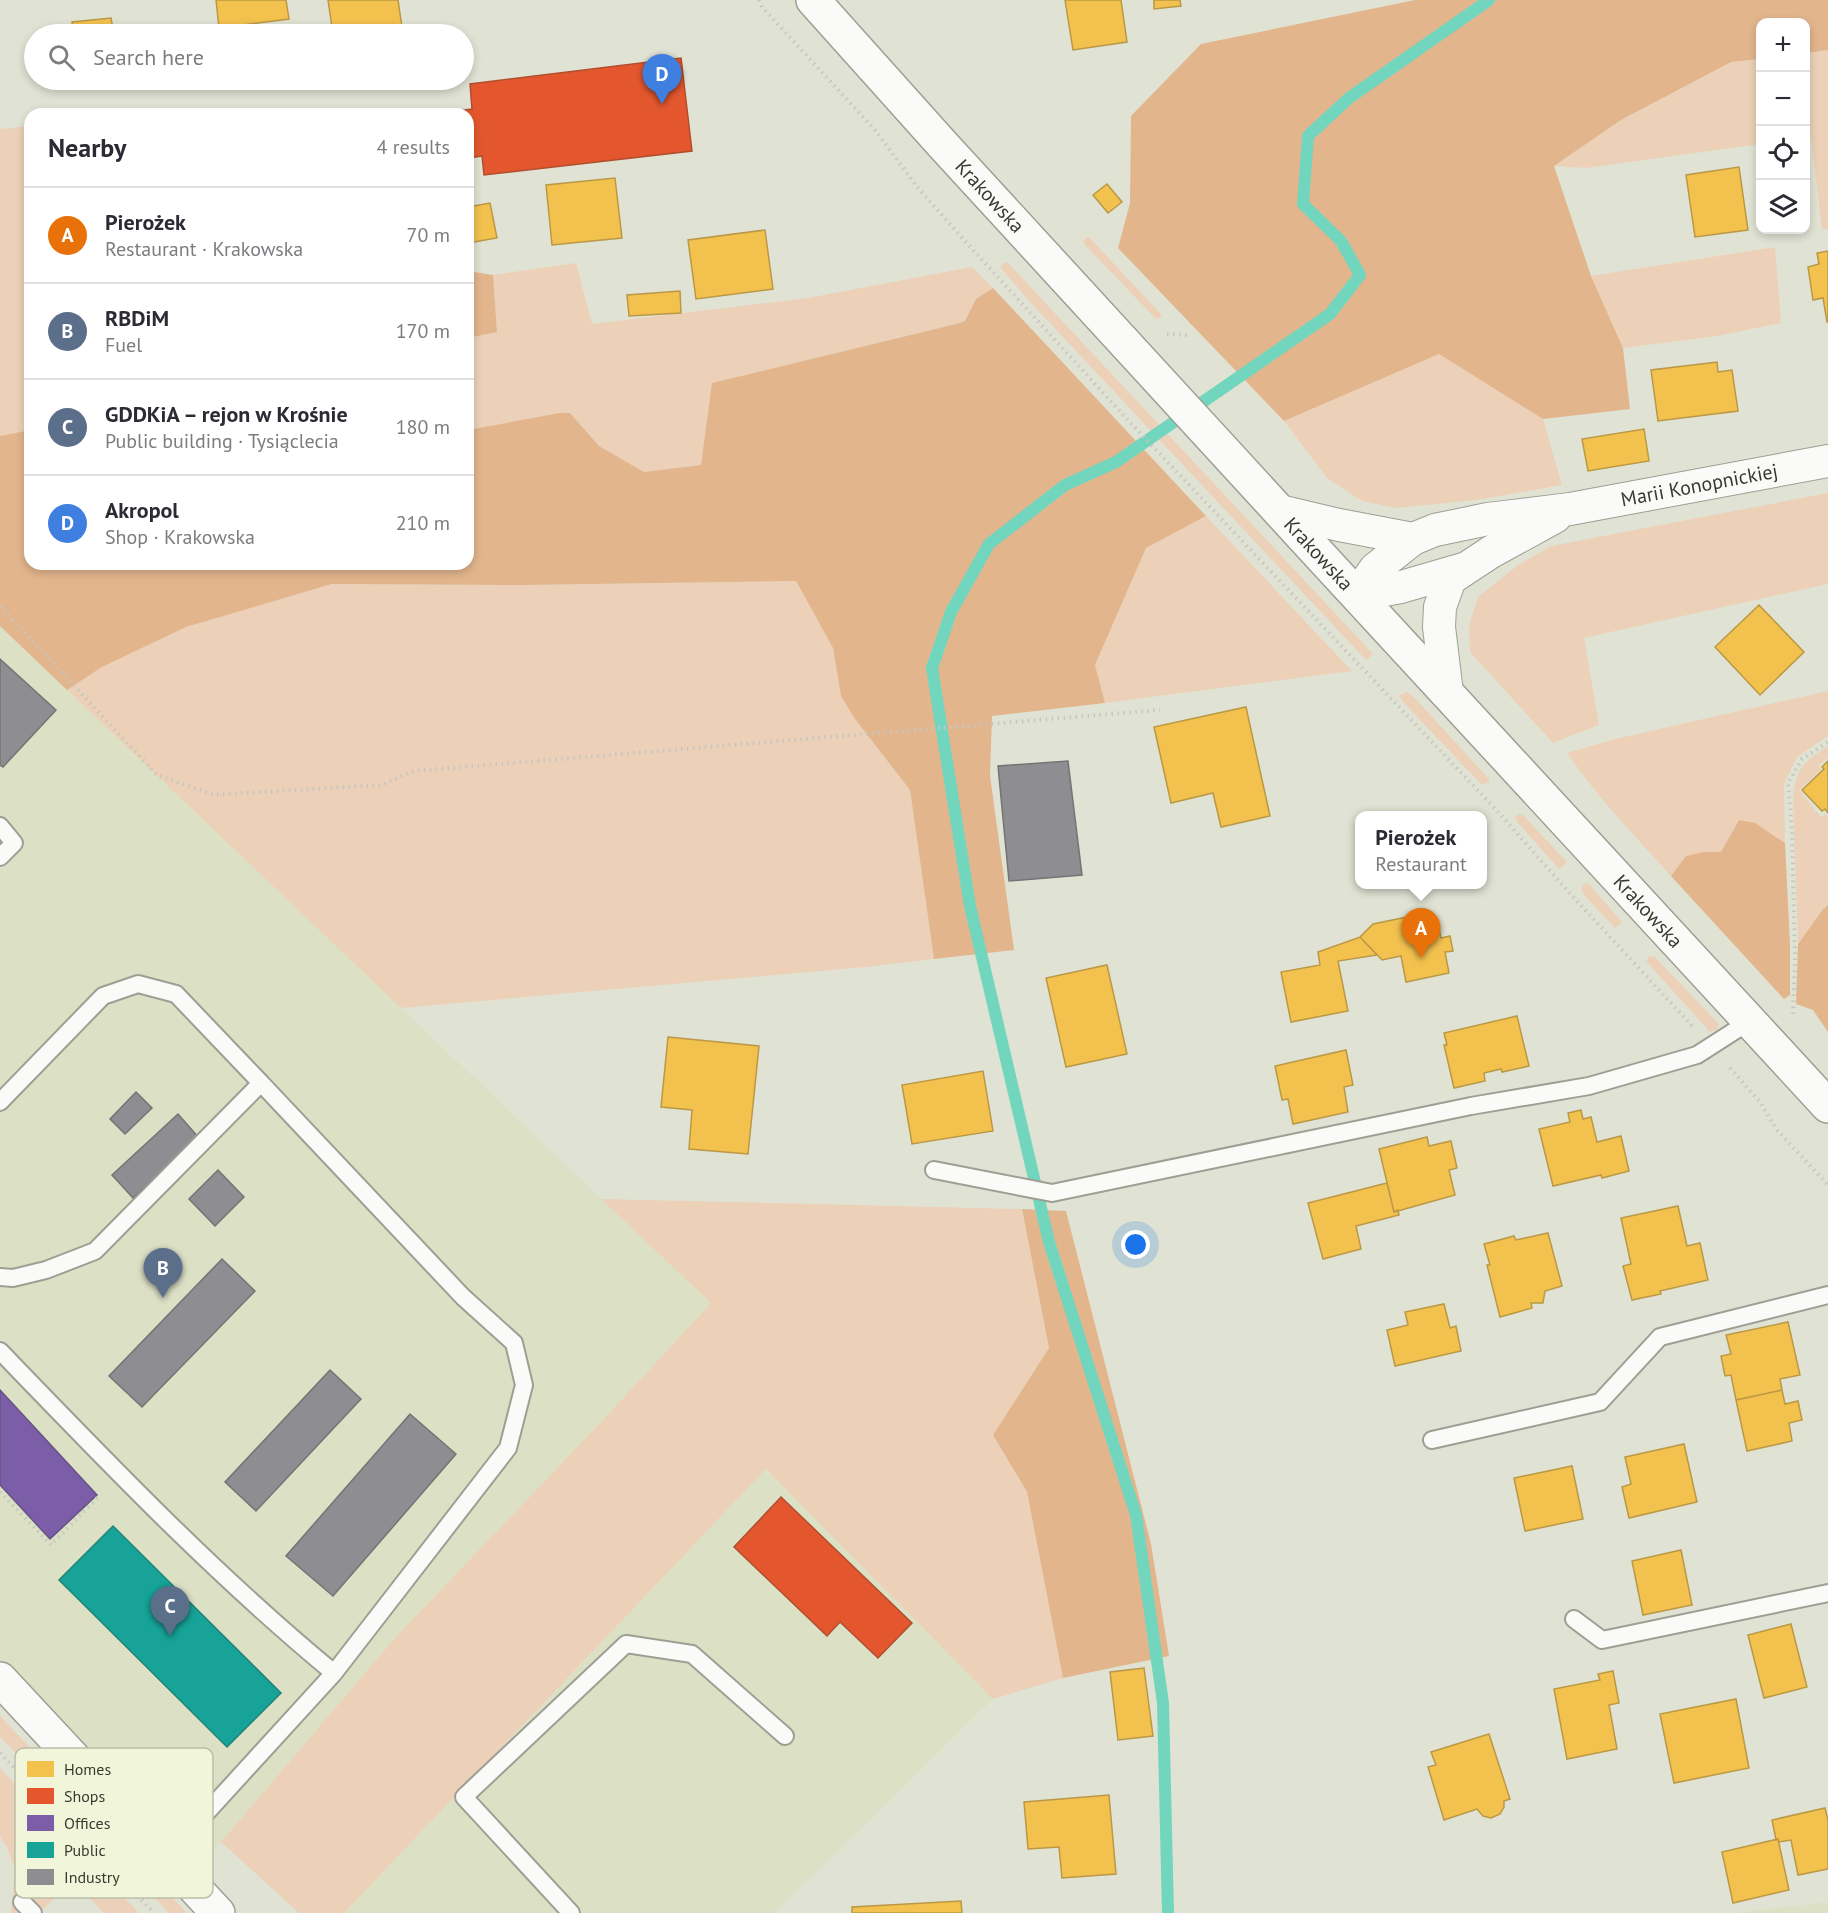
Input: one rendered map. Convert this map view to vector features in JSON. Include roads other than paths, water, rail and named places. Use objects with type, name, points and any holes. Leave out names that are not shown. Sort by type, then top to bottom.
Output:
[{"type":"main road","name":"Krakowska","points":[[813,0],[1170,393],[1828,1106]]},
{"type":"main road","points":[[0,1679],[64,1748]]},
{"type":"main road","points":[[204,1898],[218,1913]]},
{"type":"street","name":"Marii Konopnickiej","points":[[1357,595],[1375,569],[1413,539],[1435,530],[1460,524],[1570,509],[1828,461]]},
{"type":"street","name":"Marii Konopnickiej","points":[[1447,693],[1439,627],[1440,607],[1450,579],[1463,569],[1570,509]]},
{"type":"street","points":[[1280,511],[1413,539]]},
{"type":"street","name":"Marii Konopnickiej","points":[[1357,595],[1401,587],[1463,569]]},
{"type":"lane","points":[[0,826],[14,843],[0,857]]},
{"type":"lane","points":[[0,1102],[103,996],[138,984],[176,994],[463,1297],[514,1343],[524,1385],[508,1448],[334,1673],[213,1806]]},
{"type":"lane","points":[[934,1170],[1053,1193],[1472,1106],[1589,1086],[1697,1055],[1750,1021]]},
{"type":"lane","points":[[0,1277],[13,1278],[46,1270],[95,1251],[261,1083]]},
{"type":"lane","points":[[1432,1440],[1600,1402],[1660,1336],[1828,1295]]},
{"type":"lane","points":[[0,1351],[131,1486],[282,1630],[334,1673]]},
{"type":"lane","points":[[1574,1619],[1602,1640],[1828,1593]]},
{"type":"lane","points":[[572,1913],[464,1797],[626,1644],[692,1654],[784,1736]]},
{"type":"waterway","points":[[1168,1913],[1163,1703],[1136,1515],[1049,1242],[970,906],[932,668],[951,612],[989,544],[1065,485],[1116,462],[1330,314],[1360,275],[1341,241],[1303,204],[1308,136],[1349,98],[1489,0]]},
{"type":"place","name":"Akropol","points":[[662,104]]},
{"type":"place","name":"Pierożek","points":[[1421,958]]},
{"type":"place","name":"RBDiM","points":[[163,1298]]},
{"type":"place","name":"GDDKiA – rejon w Krośnie","points":[[170,1636]]}]
